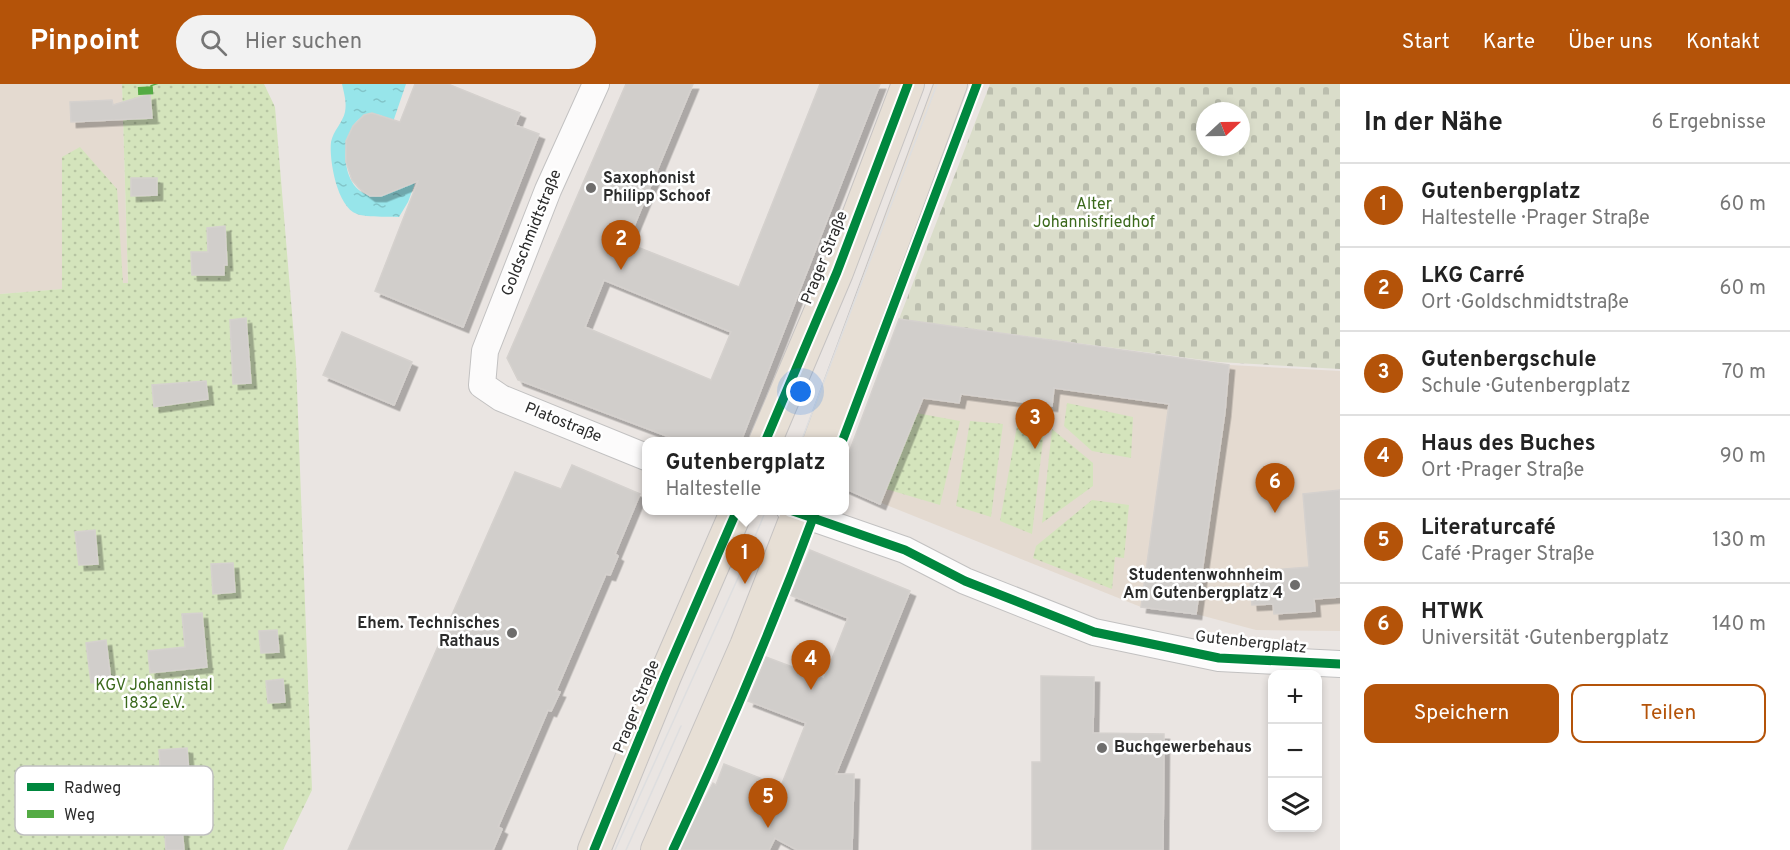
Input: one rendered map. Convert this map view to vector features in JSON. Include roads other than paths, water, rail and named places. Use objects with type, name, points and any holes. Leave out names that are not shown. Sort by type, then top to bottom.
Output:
[{"type":"main road","name":"Prager Straße","points":[[767,437],[837,272],[908,84]]},
{"type":"main road","points":[[820,437],[951,84]]},
{"type":"main road","name":"Prager Straße","points":[[594,850],[665,676],[735,515]]},
{"type":"main road","points":[[657,850],[746,646],[795,515]]},
{"type":"street","name":"Goldschmidtstraße","points":[[482,385],[485,351],[548,190],[596,84]]},
{"type":"street","name":"Platostraße","points":[[482,385],[501,398],[642,455]]},
{"type":"street","name":"Gutenbergplatz","points":[[807,515],[904,550],[965,580],[1094,632],[1219,658],[1340,664]]},
{"type":"water","points":[[342,84],[406,84],[393,122],[376,114],[362,117],[352,128],[347,143],[346,161],[350,177],[359,190],[374,196],[390,193],[417,178],[408,202],[399,217],[357,214],[350,210],[339,193],[333,171],[331,142],[345,112]]},
{"type":"tram line","points":[[803,437],[937,84]]},
{"type":"tram line","points":[[615,850],[738,578],[764,515]]},
{"type":"tram line","points":[[626,850],[681,726]]},
{"type":"place","name":"Saxophonist Philipp Schoof","points":[[591,188]]},
{"type":"place","name":"LKG Carré","points":[[621,270]]},
{"type":"place","name":"Gutenbergschule","points":[[1035,449]]},
{"type":"place","name":"HTWK","points":[[1275,513]]},
{"type":"place","name":"Gutenbergplatz","points":[[745,584]]},
{"type":"place","name":"Studentenwohnheim Am Gutenbergplatz 4","points":[[1295,585]]},
{"type":"place","name":"Ehem. Technisches Rathaus","points":[[512,633]]},
{"type":"place","name":"Haus des Buches","points":[[811,690]]},
{"type":"place","name":"Buchgewerbehaus","points":[[1102,748]]},
{"type":"place","name":"Literaturcafé","points":[[768,828]]},
{"type":"park label","name":"Alter Johannisfriedhof","points":[[1094,214]]},
{"type":"park label","name":"KGV Johannistal 1832 e.V.","points":[[154,695]]}]
